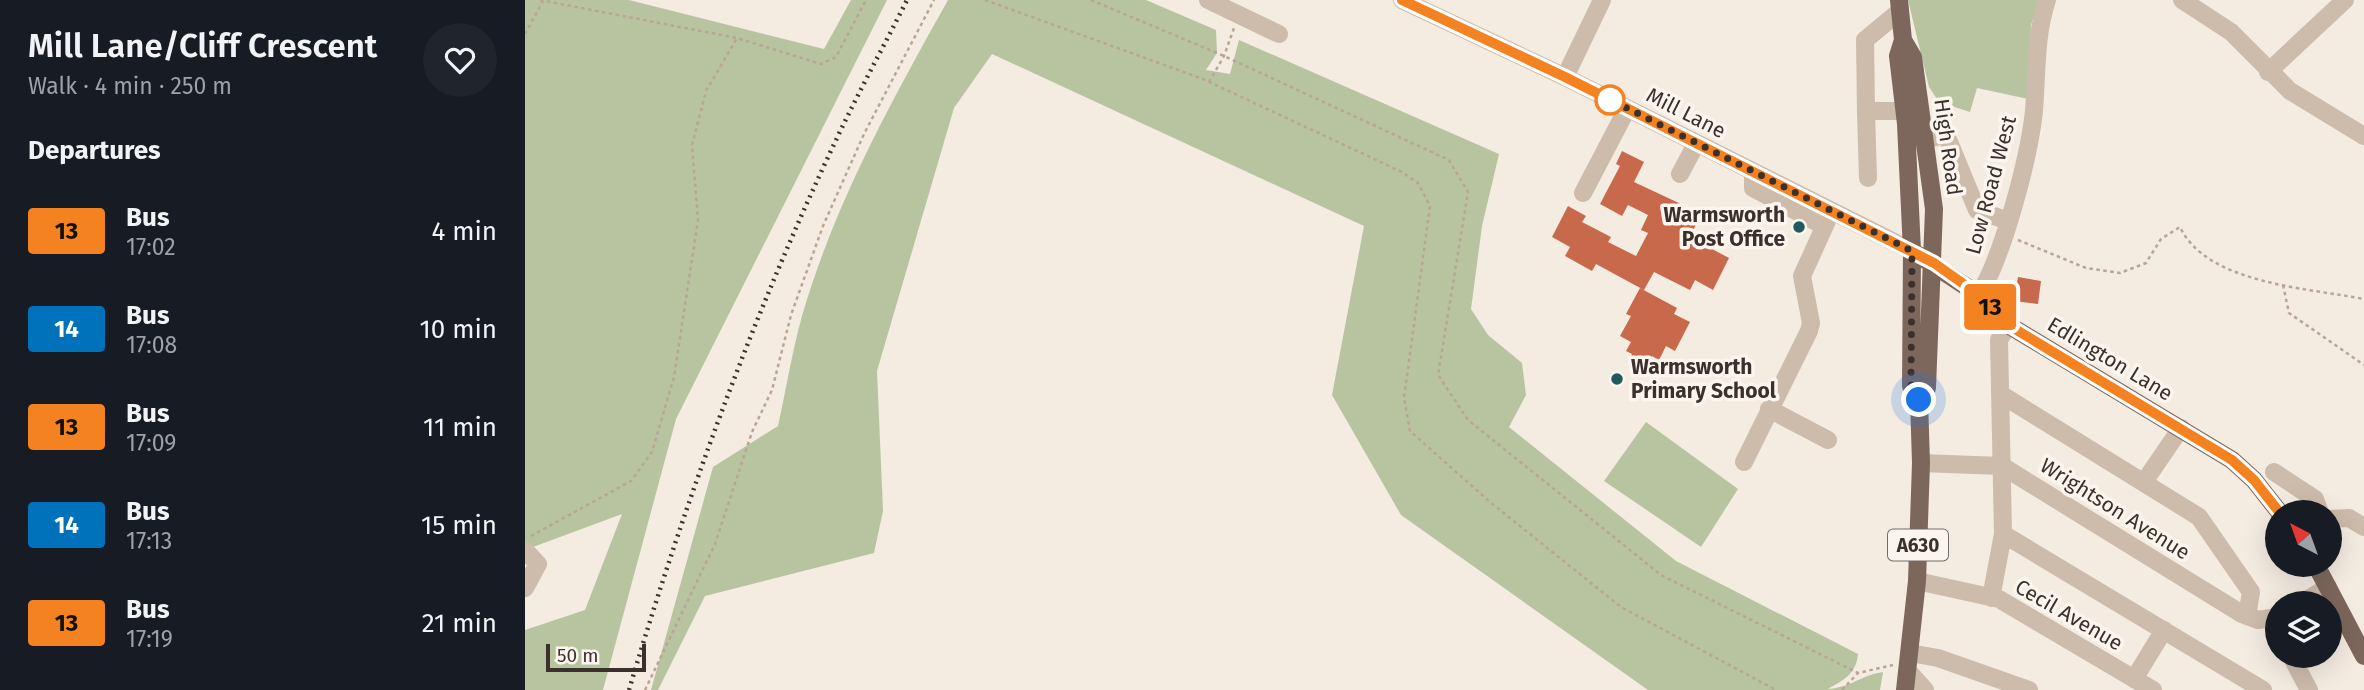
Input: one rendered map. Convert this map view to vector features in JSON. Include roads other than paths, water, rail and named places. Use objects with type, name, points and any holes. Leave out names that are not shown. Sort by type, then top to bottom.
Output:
[{"type":"main road","name":"High Road","points":[[1899,6],[1903,40],[1913,57],[1934,209],[1934,263]]},
{"type":"main road","name":"High Road","points":[[1903,40],[1898,56],[1905,111],[1912,251]]},
{"type":"main road","name":"Edlington Lane","points":[[1912,251],[1979,295],[2008,325],[2232,460],[2254,480],[2270,500]]},
{"type":"main road","name":"A630","points":[[1905,690],[1917,581],[1921,463],[1919,400],[1911,386],[1912,251]]},
{"type":"main road","name":"A630","points":[[1919,400],[1927,388],[1934,263]]},
{"type":"main road","points":[[2323,578],[2364,656]]},
{"type":"street","points":[[1208,0],[1242,7],[1279,34]]},
{"type":"street","name":"Mill Lane","points":[[1402,0],[1565,77],[1753,173],[1827,219],[1912,251]]},
{"type":"street","points":[[1565,77],[1602,0]]},
{"type":"street","name":"Low Road West","points":[[1979,295],[1989,278],[2006,227],[2029,142],[2038,45],[2047,0]]},
{"type":"street","points":[[2182,0],[2231,32],[2268,72],[2322,113],[2364,136]]},
{"type":"street","points":[[2268,72],[2345,0]]},
{"type":"street","points":[[1868,177],[1865,40],[1899,6]]},
{"type":"street","points":[[1583,193],[1627,109]]},
{"type":"street","points":[[1866,111],[1905,111]]},
{"type":"street","points":[[1924,139],[1943,135],[1947,137],[1977,210],[2006,227]]},
{"type":"street","points":[[1680,174],[1696,144]]},
{"type":"street","points":[[1744,461],[1809,331],[1811,323],[1802,276],[1827,219]]},
{"type":"street","points":[[1991,598],[2003,534],[1999,340],[2008,325]]},
{"type":"street","points":[[2002,395],[2199,517],[2251,592],[2247,615]]},
{"type":"street","points":[[1769,409],[1828,440]]},
{"type":"street","points":[[2144,482],[2181,428]]},
{"type":"street","name":"Wrightson Avenue","points":[[1921,463],[2002,466],[2247,615],[2265,621]]},
{"type":"street","points":[[2274,472],[2301,496],[2315,500]]},
{"type":"street","points":[[2342,518],[2349,518],[2364,527]]},
{"type":"street","points":[[2003,534],[2263,690]]},
{"type":"street","points":[[525,550],[538,564],[525,588]]},
{"type":"street","name":"Cecil Avenue","points":[[1917,581],[1991,598],[2020,611],[2153,690]]},
{"type":"street","points":[[2321,591],[2328,587]]},
{"type":"street","points":[[2134,679],[2164,630]]},
{"type":"street","points":[[1925,690],[1909,663],[1938,658],[2029,690]]},
{"type":"street","points":[[2297,668],[2309,690]]},
{"type":"railway","points":[[629,690],[697,479],[749,341],[837,138],[907,0]]},
{"type":"place","name":"Warmsworth Post Office","points":[[1799,227]]},
{"type":"place","name":"Warmsworth Primary School","points":[[1617,379]]}]
